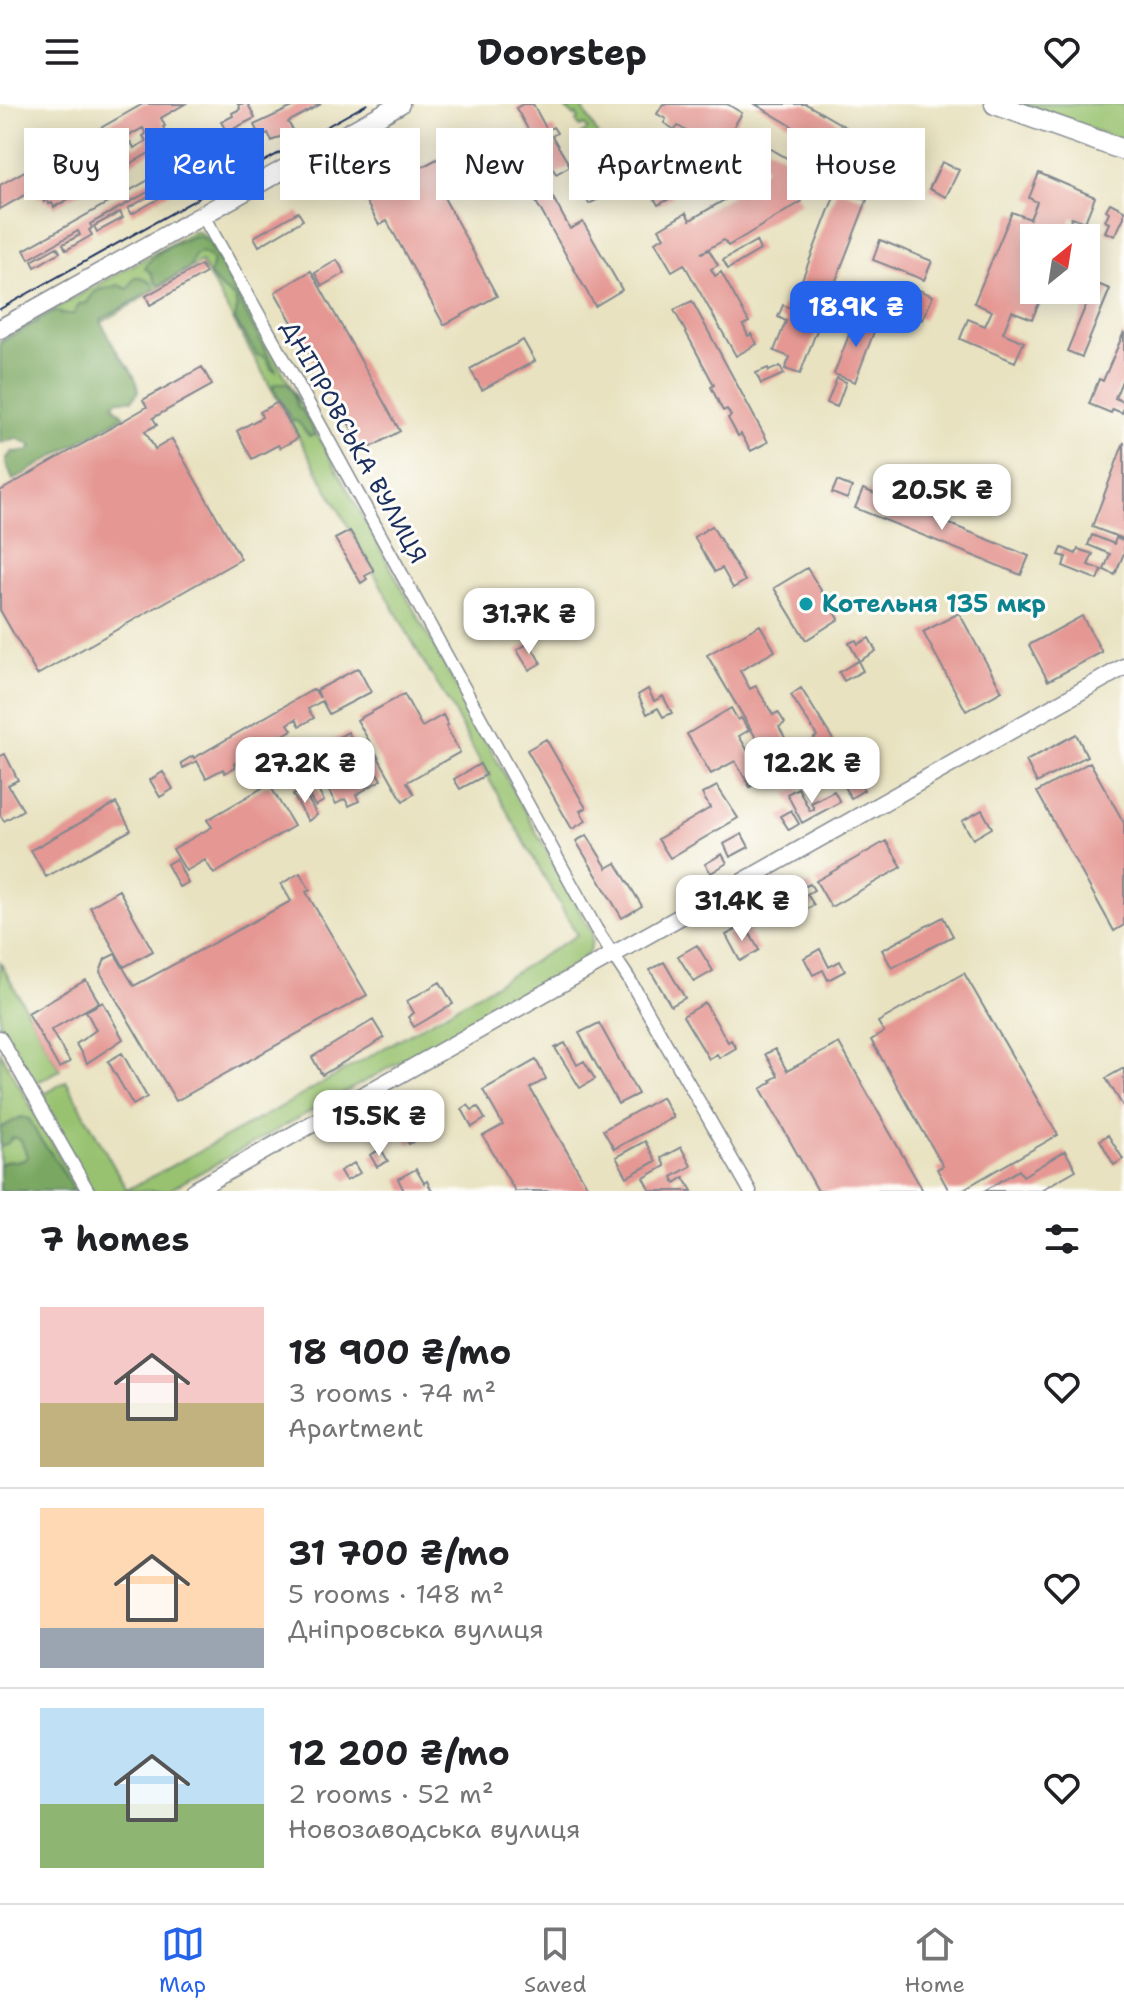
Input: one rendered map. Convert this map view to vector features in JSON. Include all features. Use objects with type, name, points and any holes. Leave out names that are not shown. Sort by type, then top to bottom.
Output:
[{"type":"main road","points":[[0,329],[400,104]]},
{"type":"main road","points":[[995,104],[1124,150]]},
{"type":"street","name":"ДНІПРОВСЬКА ВУЛИЦЯ","points":[[202,214],[596,929],[750,1191]]},
{"type":"street","points":[[193,1191],[1124,667]]},
{"type":"street","points":[[0,1037],[88,1191]]},
{"type":"green space","points":[[580,104],[594,128],[580,127],[576,121],[579,119],[577,115],[566,109]]},
{"type":"green space","points":[[1020,104],[1124,104],[1124,141]]},
{"type":"green space","points":[[192,232],[209,238],[592,933],[591,943],[587,954],[576,964],[167,1191],[92,1191],[40,1097],[66,1081],[127,1190],[281,1107],[577,935],[201,262],[0,385],[0,340]]},
{"type":"green space","points":[[194,236],[209,242],[276,371],[271,369],[266,358],[257,355],[235,320],[235,299],[210,274],[212,261],[209,257],[201,252],[195,254],[190,267],[160,285],[145,268],[160,252]]},
{"type":"green space","points":[[135,277],[148,281],[153,290],[101,322],[138,386],[139,391],[132,400],[114,403],[124,416],[13,480],[7,458],[12,452],[28,451],[32,446],[17,438],[0,443],[0,343],[56,311],[74,314],[79,304],[87,303],[97,291],[118,285],[128,289]]},
{"type":"green space","points":[[277,383],[290,386],[298,408],[303,411],[316,435],[309,436],[298,422],[292,420],[273,389]]},
{"type":"green space","points":[[0,962],[60,1070],[36,1083],[30,1082],[0,1027]]},
{"type":"green space","points":[[0,1052],[79,1191],[0,1191]]},
{"type":"green space","points":[[21,1117],[29,1119],[74,1191],[0,1191],[0,1165],[6,1161],[26,1159],[27,1156],[21,1141],[16,1138],[0,1147],[0,1128]]},
{"type":"building","points":[[143,104],[185,104],[161,118],[163,127],[145,128],[145,132],[143,128],[129,136],[129,128],[101,128]]},
{"type":"building","points":[[238,104],[248,104],[255,118],[235,128],[225,128],[221,122],[240,109]]},
{"type":"building","points":[[299,104],[321,104],[288,122],[292,128],[280,128],[280,137],[272,141],[268,133],[264,135],[264,128],[256,128],[254,125]]},
{"type":"building","points":[[533,104],[546,128],[527,128],[516,108]]},
{"type":"building","points":[[663,104],[727,104],[742,113],[733,128],[672,128],[664,123],[666,119],[657,114]]},
{"type":"building","points":[[755,104],[806,104],[847,128],[795,128]]},
{"type":"building","points":[[553,138],[569,164],[556,174],[553,169]]},
{"type":"building","points":[[145,142],[145,155],[129,164],[129,143],[134,148]]},
{"type":"building","points":[[771,149],[787,158],[787,200],[801,202],[728,246],[724,240],[701,253],[709,250],[718,265],[711,269],[715,276],[721,272],[749,322],[743,325],[748,336],[751,334],[757,344],[736,356],[684,264],[672,271],[655,242],[664,237],[659,229],[686,213],[690,220],[724,200],[771,200]]},
{"type":"building","points":[[436,159],[436,200],[445,200],[497,296],[444,325],[387,221],[379,225],[365,200],[420,200],[420,168]]},
{"type":"building","points":[[942,162],[959,170],[946,197],[929,189]]},
{"type":"building","points":[[24,171],[24,196],[0,209],[0,185]]},
{"type":"building","points":[[1039,173],[1095,197],[1085,222],[1072,217],[1069,224],[1020,224],[1020,304],[1039,304],[1032,319],[1012,311],[1003,333],[1024,342],[1015,362],[960,339],[968,319],[985,326],[992,311],[974,303],[1012,212],[1030,219],[1037,202],[1029,198]]},
{"type":"building","points":[[145,182],[145,194],[90,224],[92,235],[66,250],[63,244],[80,235],[78,231],[29,259],[24,250],[113,200],[129,200],[129,191]]},
{"type":"building","points":[[553,198],[570,229],[583,222],[622,290],[595,306],[536,202]]},
{"type":"building","points":[[145,199],[156,200],[132,214],[128,208]]},
{"type":"building","points":[[47,200],[67,200],[54,207],[52,203],[49,204]]},
{"type":"building","points":[[833,200],[867,200],[800,374],[785,369],[790,357],[774,351],[786,321],[778,317],[783,305],[791,308]]},
{"type":"building","points":[[1110,203],[1124,210],[1115,236],[1105,232],[1109,223],[1105,221],[1109,212],[1106,210]]},
{"type":"building","points":[[120,212],[123,218],[97,232],[94,226]]},
{"type":"building","points":[[298,212],[303,220],[259,246],[254,237]]},
{"type":"building","points":[[880,240],[932,261],[924,280],[873,260]]},
{"type":"building","points":[[756,241],[760,250],[728,269],[723,260]]},
{"type":"building","points":[[57,247],[60,252],[35,267],[32,261]]},
{"type":"building","points":[[337,260],[345,273],[322,286],[315,273]]},
{"type":"building","points":[[201,265],[206,273],[150,305],[146,296]]},
{"type":"building","points":[[311,271],[400,431],[364,451],[275,292]]},
{"type":"building","points":[[1100,285],[1110,289],[1082,357],[1067,351],[1086,304],[1100,304]]},
{"type":"building","points":[[919,290],[933,296],[923,320],[909,314]]},
{"type":"building","points":[[692,301],[768,442],[751,451],[741,434],[738,436],[728,418],[731,416],[727,409],[723,411],[711,387],[714,385],[674,310]]},
{"type":"building","points":[[869,318],[878,321],[855,382],[834,374],[855,319],[867,323]]},
{"type":"building","points":[[1124,332],[1124,376],[1115,398],[1124,402],[1124,407],[1122,413],[1113,409],[1111,413],[1089,404],[1099,379],[1103,381]]},
{"type":"building","points":[[523,340],[535,361],[482,390],[470,369]]},
{"type":"building","points":[[780,366],[784,374],[761,384],[756,373]]},
{"type":"building","points":[[202,367],[212,385],[153,418],[157,425],[145,431],[155,449],[172,439],[241,559],[37,675],[0,610],[0,491],[147,407],[143,400]]},
{"type":"building","points":[[837,378],[846,382],[837,407],[827,403]]},
{"type":"building","points":[[278,402],[298,438],[252,459],[237,431],[262,417],[260,412]]},
{"type":"building","points":[[1124,442],[1124,539],[1092,527]]},
{"type":"building","points":[[837,481],[852,487],[847,499],[832,493]]},
{"type":"building","points":[[863,489],[1029,556],[1021,575],[855,508]]},
{"type":"building","points":[[712,526],[745,581],[733,588],[722,568],[715,572],[694,537]]},
{"type":"building","points":[[350,531],[374,571],[365,576],[367,579],[361,583],[335,539]]},
{"type":"building","points":[[1092,535],[1114,544],[1116,538],[1124,541],[1124,553],[1115,575],[1104,570],[1110,554],[1088,545]]},
{"type":"building","points":[[1062,548],[1076,554],[1078,549],[1093,554],[1088,565],[1102,570],[1098,580],[1063,566],[1066,557],[1059,555]]},
{"type":"building","name":"Котельня 135 мкр","points":[[807,568],[839,619],[806,640],[774,588]]},
{"type":"building","points":[[959,613],[1002,691],[966,711],[923,632]]},
{"type":"building","points":[[1082,616],[1102,652],[1048,681],[1029,645]]},
{"type":"building","points":[[760,625],[775,651],[740,671],[750,689],[756,686],[773,715],[778,712],[785,723],[779,727],[803,770],[782,782],[707,655]]},
{"type":"building","points":[[869,638],[876,651],[859,661],[849,643],[856,640],[858,644]]},
{"type":"building","points":[[529,643],[541,663],[529,670],[517,650]]},
{"type":"building","points":[[858,661],[863,671],[844,681],[839,672]]},
{"type":"building","points":[[358,668],[371,692],[329,714],[322,701],[308,709],[314,718],[300,726],[296,719],[288,724],[292,730],[234,764],[235,767],[225,773],[223,769],[206,778],[197,761],[183,768],[181,763],[314,689],[320,698],[317,690]]},
{"type":"building","points":[[801,688],[864,790],[851,798],[791,695]]},
{"type":"building","points":[[648,689],[654,701],[663,696],[672,713],[663,717],[658,708],[647,714],[638,695]]},
{"type":"building","points":[[404,694],[422,727],[443,715],[460,752],[407,782],[414,794],[403,801],[357,720]]},
{"type":"building","points":[[731,708],[749,730],[739,736],[764,778],[750,787],[735,761],[711,774],[687,734]]},
{"type":"building","points":[[348,732],[354,743],[311,766],[305,755]]},
{"type":"building","points":[[1076,734],[1087,756],[1037,783],[1026,761]]},
{"type":"building","points":[[546,739],[586,808],[580,811],[586,821],[572,829],[527,750]]},
{"type":"building","points":[[5,754],[18,780],[8,785],[23,810],[4,821],[0,815],[0,756]]},
{"type":"building","points":[[368,757],[381,780],[356,795],[359,801],[349,806],[345,799],[336,804],[312,768],[326,761],[334,775]]},
{"type":"building","points":[[287,761],[296,778],[288,782],[279,765]]},
{"type":"building","points":[[1090,762],[1124,823],[1124,925],[1114,931],[1037,792]]},
{"type":"building","points":[[480,764],[486,775],[460,789],[454,779]]},
{"type":"building","points":[[163,772],[173,789],[160,797],[150,780]]},
{"type":"building","points":[[269,784],[294,826],[214,874],[205,860],[186,871],[173,849],[212,827],[207,820]]},
{"type":"building","points":[[717,786],[738,818],[670,858],[658,839],[710,808],[702,794]]},
{"type":"building","points":[[316,787],[324,801],[315,806],[307,792]]},
{"type":"building","points":[[798,788],[810,811],[814,809],[811,803],[834,791],[840,802],[802,823],[787,794]]},
{"type":"building","points":[[303,790],[317,815],[308,821],[293,795]]},
{"type":"building","points":[[116,803],[131,830],[46,877],[31,850]]},
{"type":"building","points":[[791,810],[799,824],[789,830],[780,816]]},
{"type":"building","points":[[982,810],[992,828],[973,839],[962,821]]},
{"type":"building","points":[[742,834],[749,847],[730,857],[724,844]]},
{"type":"building","points":[[587,835],[607,868],[616,863],[642,906],[622,918],[576,841]]},
{"type":"building","points":[[886,841],[902,867],[831,907],[816,881]]},
{"type":"building","points":[[722,854],[727,863],[711,873],[705,864]]},
{"type":"building","points":[[176,859],[188,883],[179,887],[167,864]]},
{"type":"building","points":[[300,873],[310,890],[306,892],[367,995],[176,1101],[100,972],[105,959],[115,954],[134,986],[291,901],[281,884]]},
{"type":"building","points":[[802,883],[804,887],[810,884],[814,890],[807,894],[814,905],[805,910],[793,888]]},
{"type":"building","points":[[119,890],[153,951],[124,967],[90,907]]},
{"type":"building","points":[[791,894],[800,912],[791,917],[782,899]]},
{"type":"building","points":[[943,917],[953,936],[892,968],[882,950]]},
{"type":"building","points":[[745,925],[759,950],[740,961],[726,935]]},
{"type":"building","points":[[697,945],[713,971],[694,982],[678,956]]},
{"type":"building","points":[[820,949],[829,967],[840,961],[845,971],[828,980],[823,970],[813,975],[804,958]]},
{"type":"building","points":[[664,962],[685,998],[671,1006],[650,970]]},
{"type":"building","points":[[964,973],[1058,1135],[960,1191],[949,1191],[937,1169],[943,1166],[871,1040],[884,1032],[878,1022]]},
{"type":"building","points":[[86,980],[99,1002],[51,1030],[70,1062],[59,1068],[28,1013]]},
{"type":"building","points":[[440,982],[453,1004],[414,1027],[408,1017],[414,1013],[407,1001]]},
{"type":"building","points":[[103,1002],[123,1039],[87,1063],[76,1044],[96,1030],[86,1011]]},
{"type":"building","points":[[705,1003],[728,1042],[731,1040],[736,1048],[719,1058],[717,1054],[709,1059],[683,1016]]},
{"type":"building","points":[[373,1020],[384,1038],[322,1075],[312,1057]]},
{"type":"building","points":[[599,1023],[638,1094],[618,1104],[579,1033]]},
{"type":"building","points":[[565,1043],[577,1065],[584,1061],[595,1079],[580,1088],[555,1048]]},
{"type":"building","points":[[839,1043],[923,1191],[818,1191],[761,1089],[778,1076],[765,1054],[775,1049],[787,1071]]},
{"type":"building","points":[[122,1053],[147,1097],[133,1105],[108,1061]]},
{"type":"building","points":[[536,1060],[546,1079],[530,1088],[590,1191],[515,1191],[483,1136],[503,1125],[483,1090]]},
{"type":"building","points":[[1124,1068],[1124,1108],[1106,1078]]},
{"type":"building","points":[[662,1097],[673,1117],[614,1149],[603,1130]]},
{"type":"building","points":[[468,1105],[472,1110],[478,1107],[485,1119],[472,1127],[462,1109]]},
{"type":"building","points":[[430,1127],[433,1132],[409,1144],[406,1139]]},
{"type":"building","points":[[1108,1135],[1123,1159],[1114,1165],[1100,1140]]},
{"type":"building","points":[[645,1141],[656,1161],[627,1177],[616,1157]]},
{"type":"building","points":[[681,1147],[691,1166],[672,1177],[675,1183],[684,1177],[692,1191],[651,1191],[644,1178],[665,1166],[661,1158]]},
{"type":"building","points":[[381,1149],[388,1161],[377,1167],[370,1155]]},
{"type":"building","points":[[1065,1151],[1076,1170],[1039,1191],[984,1191],[1019,1170],[1023,1176]]},
{"type":"building","points":[[354,1163],[360,1173],[346,1181],[340,1171]]},
{"type":"building","points":[[416,1169],[432,1191],[404,1191],[398,1179]]},
{"type":"tram line","points":[[0,309],[367,104]]},
{"type":"place","name":"Котельня 135 мкр","points":[[806,604]]}]
